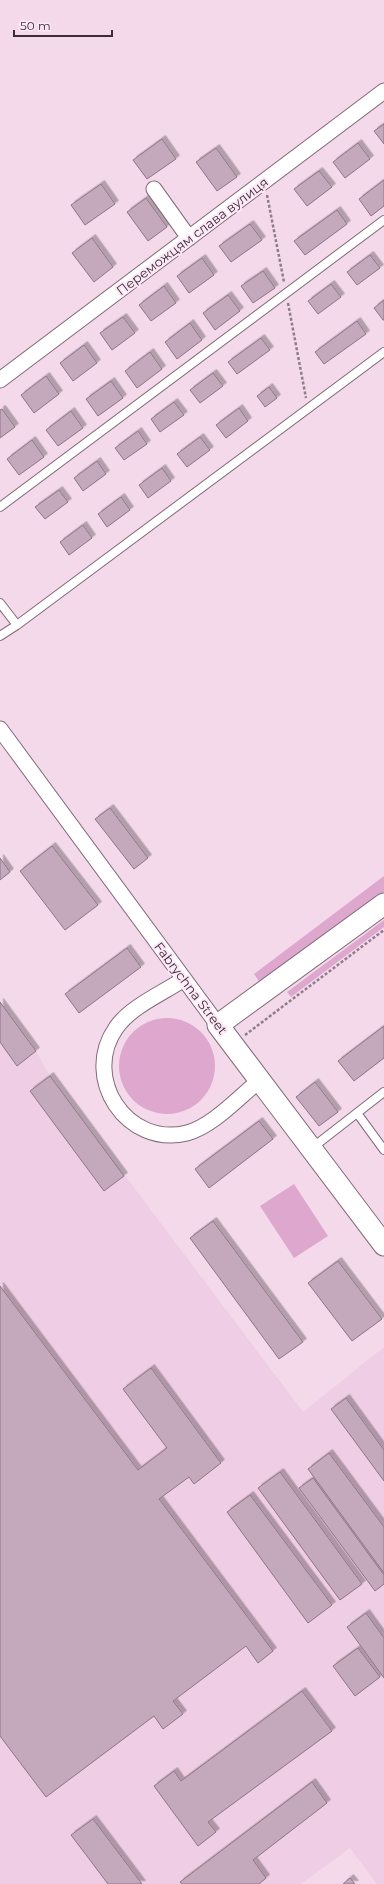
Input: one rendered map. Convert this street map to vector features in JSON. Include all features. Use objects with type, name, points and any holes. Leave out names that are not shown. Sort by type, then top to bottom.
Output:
[{"type":"street","name":"Переможцям слава вулиця","points":[[0,380],[384,91]]},
{"type":"street","points":[[154,189],[190,238]]},
{"type":"street","name":"Fabrychna Street","points":[[0,729],[218,1025],[384,1244]]},
{"type":"street","points":[[218,1025],[384,904]]},
{"type":"street","points":[[184,979],[132,1012],[120,1024],[110,1038],[103,1061],[103,1072],[109,1095],[115,1105],[131,1122],[152,1132],[176,1135],[187,1133],[208,1123],[260,1080]]},
{"type":"lane","points":[[0,507],[384,220]]},
{"type":"lane","points":[[0,636],[17,625],[384,352]]},
{"type":"lane","points":[[0,603],[17,625]]},
{"type":"lane","points":[[312,1148],[384,1092]]},
{"type":"lane","points":[[357,1113],[384,1150]]},
{"type":"path","points":[[244,1035],[384,930]]},
{"type":"shaded area","points":[[384,876],[384,892],[261,984],[254,974]]},
{"type":"shaded area","points":[[384,920],[384,927],[291,997],[287,992]]},
{"type":"shaded area","points":[[0,1002],[36,1051],[50,1076],[303,1412],[384,1347],[384,1884],[377,1884],[350,1848],[301,1884],[0,1884]]},
{"type":"shaded area","points":[[167,1018],[185,1022],[194,1026],[201,1032],[207,1039],[211,1048],[215,1066],[211,1084],[207,1093],[201,1100],[194,1106],[185,1110],[167,1114],[149,1110],[140,1106],[133,1100],[127,1093],[123,1084],[119,1066],[123,1048],[127,1039],[133,1032],[140,1026],[149,1022]]},
{"type":"shaded area","points":[[294,1184],[328,1236],[294,1258],[260,1206]]},
{"type":"building","points":[[384,124],[384,144],[374,131]]},
{"type":"building","points":[[162,139],[176,159],[147,179],[133,160]]},
{"type":"building","points":[[358,143],[370,159],[345,178],[333,162]]},
{"type":"building","points":[[216,148],[237,177],[217,191],[196,162]]},
{"type":"building","points":[[319,171],[332,187],[307,206],[294,189]]},
{"type":"building","points":[[384,180],[384,206],[371,216],[359,199]]},
{"type":"building","points":[[101,184],[115,204],[85,225],[71,205]]},
{"type":"building","points":[[146,198],[167,227],[148,241],[127,212]]},
{"type":"building","points":[[337,210],[347,224],[305,255],[294,241]]},
{"type":"building","points":[[250,224],[262,240],[231,262],[219,246]]},
{"type":"building","points":[[92,238],[113,267],[94,282],[72,253]]},
{"type":"building","points":[[370,255],[380,268],[357,285],[347,272]]},
{"type":"building","points":[[202,258],[214,275],[189,293],[177,276]]},
{"type":"building","points":[[263,271],[275,288],[253,303],[241,286]]},
{"type":"building","points":[[331,284],[341,297],[318,314],[308,301]]},
{"type":"building","points":[[164,286],[176,303],[151,321],[139,305]]},
{"type":"building","points":[[228,295],[240,311],[215,330],[203,313]]},
{"type":"building","points":[[384,300],[384,320],[383,320],[374,308]]},
{"type":"building","points":[[123,317],[135,333],[112,350],[100,333]]},
{"type":"building","points":[[357,321],[366,334],[324,364],[315,352]]},
{"type":"building","points":[[190,323],[202,340],[177,359],[165,342]]},
{"type":"building","points":[[261,338],[270,350],[237,374],[228,362]]},
{"type":"building","points":[[84,345],[97,363],[73,381],[60,363]]},
{"type":"building","points":[[150,352],[162,369],[137,388],[125,371]]},
{"type":"building","points":[[213,373],[223,386],[200,403],[190,390]]},
{"type":"building","points":[[46,376],[59,394],[34,413],[21,395]]},
{"type":"building","points":[[111,381],[123,398],[98,416],[86,399]]},
{"type":"building","points":[[269,387],[277,398],[265,407],[257,396]]},
{"type":"building","points":[[174,402],[184,415],[160,432],[151,419]]},
{"type":"building","points":[[239,408],[248,421],[226,438],[216,425]]},
{"type":"building","points":[[2,409],[15,427],[0,438],[0,410]]},
{"type":"building","points":[[71,411],[83,428],[58,446],[46,430]]},
{"type":"building","points":[[138,431],[147,444],[124,460],[115,448]]},
{"type":"building","points":[[200,437],[210,450],[187,467],[177,454]]},
{"type":"building","points":[[32,440],[44,457],[19,475],[7,459]]},
{"type":"building","points":[[97,461],[106,474],[83,491],[74,478]]},
{"type":"building","points":[[162,468],[171,481],[148,498],[139,485]]},
{"type":"building","points":[[59,490],[68,502],[45,519],[35,507]]},
{"type":"building","points":[[121,497],[130,510],[107,527],[98,514]]},
{"type":"building","points":[[83,525],[92,538],[69,555],[60,542]]},
{"type":"building","points":[[110,808],[148,858],[134,869],[95,819]]},
{"type":"building","points":[[52,846],[98,905],[65,930],[20,871]]},
{"type":"building","points":[[0,858],[10,872],[0,880]]},
{"type":"building","points":[[127,948],[141,967],[79,1013],[65,994]]},
{"type":"building","points":[[0,1002],[36,1051],[17,1066],[0,1042]]},
{"type":"building","points":[[384,1026],[384,1058],[354,1081],[338,1061]]},
{"type":"building","points":[[50,1076],[124,1176],[104,1191],[30,1091]]},
{"type":"building","points":[[315,1082],[338,1112],[319,1126],[296,1097]]},
{"type":"building","points":[[259,1121],[273,1139],[209,1188],[195,1169]]},
{"type":"building","points":[[213,1221],[303,1342],[279,1359],[190,1238]]},
{"type":"building","points":[[338,1261],[382,1319],[352,1341],[308,1283]]},
{"type":"building","points":[[0,1286],[138,1470],[167,1448],[123,1389],[151,1368],[221,1463],[194,1484],[189,1477],[159,1499],[273,1651],[258,1663],[246,1646],[173,1701],[183,1714],[163,1729],[154,1716],[46,1797],[0,1736]]},
{"type":"building","points":[[346,1398],[384,1450],[384,1481],[331,1409]]},
{"type":"building","points":[[329,1453],[384,1527],[384,1573],[308,1469]]},
{"type":"building","points":[[280,1472],[362,1584],[340,1600],[258,1488]]},
{"type":"building","points":[[313,1478],[384,1575],[384,1584],[375,1591],[299,1488]]},
{"type":"building","points":[[250,1495],[332,1605],[308,1623],[227,1512]]},
{"type":"building","points":[[366,1613],[384,1638],[384,1678],[347,1627]]},
{"type":"building","points":[[358,1648],[380,1677],[355,1696],[333,1666]]},
{"type":"building","points":[[302,1691],[332,1731],[208,1822],[216,1832],[198,1846],[154,1786],[174,1771],[181,1781]]},
{"type":"building","points":[[312,1782],[327,1803],[253,1860],[266,1878],[259,1884],[182,1884],[180,1882]]},
{"type":"building","points":[[93,1819],[142,1884],[108,1884],[71,1835]]},
{"type":"building","points":[[350,1878],[355,1884],[343,1884]]}]
